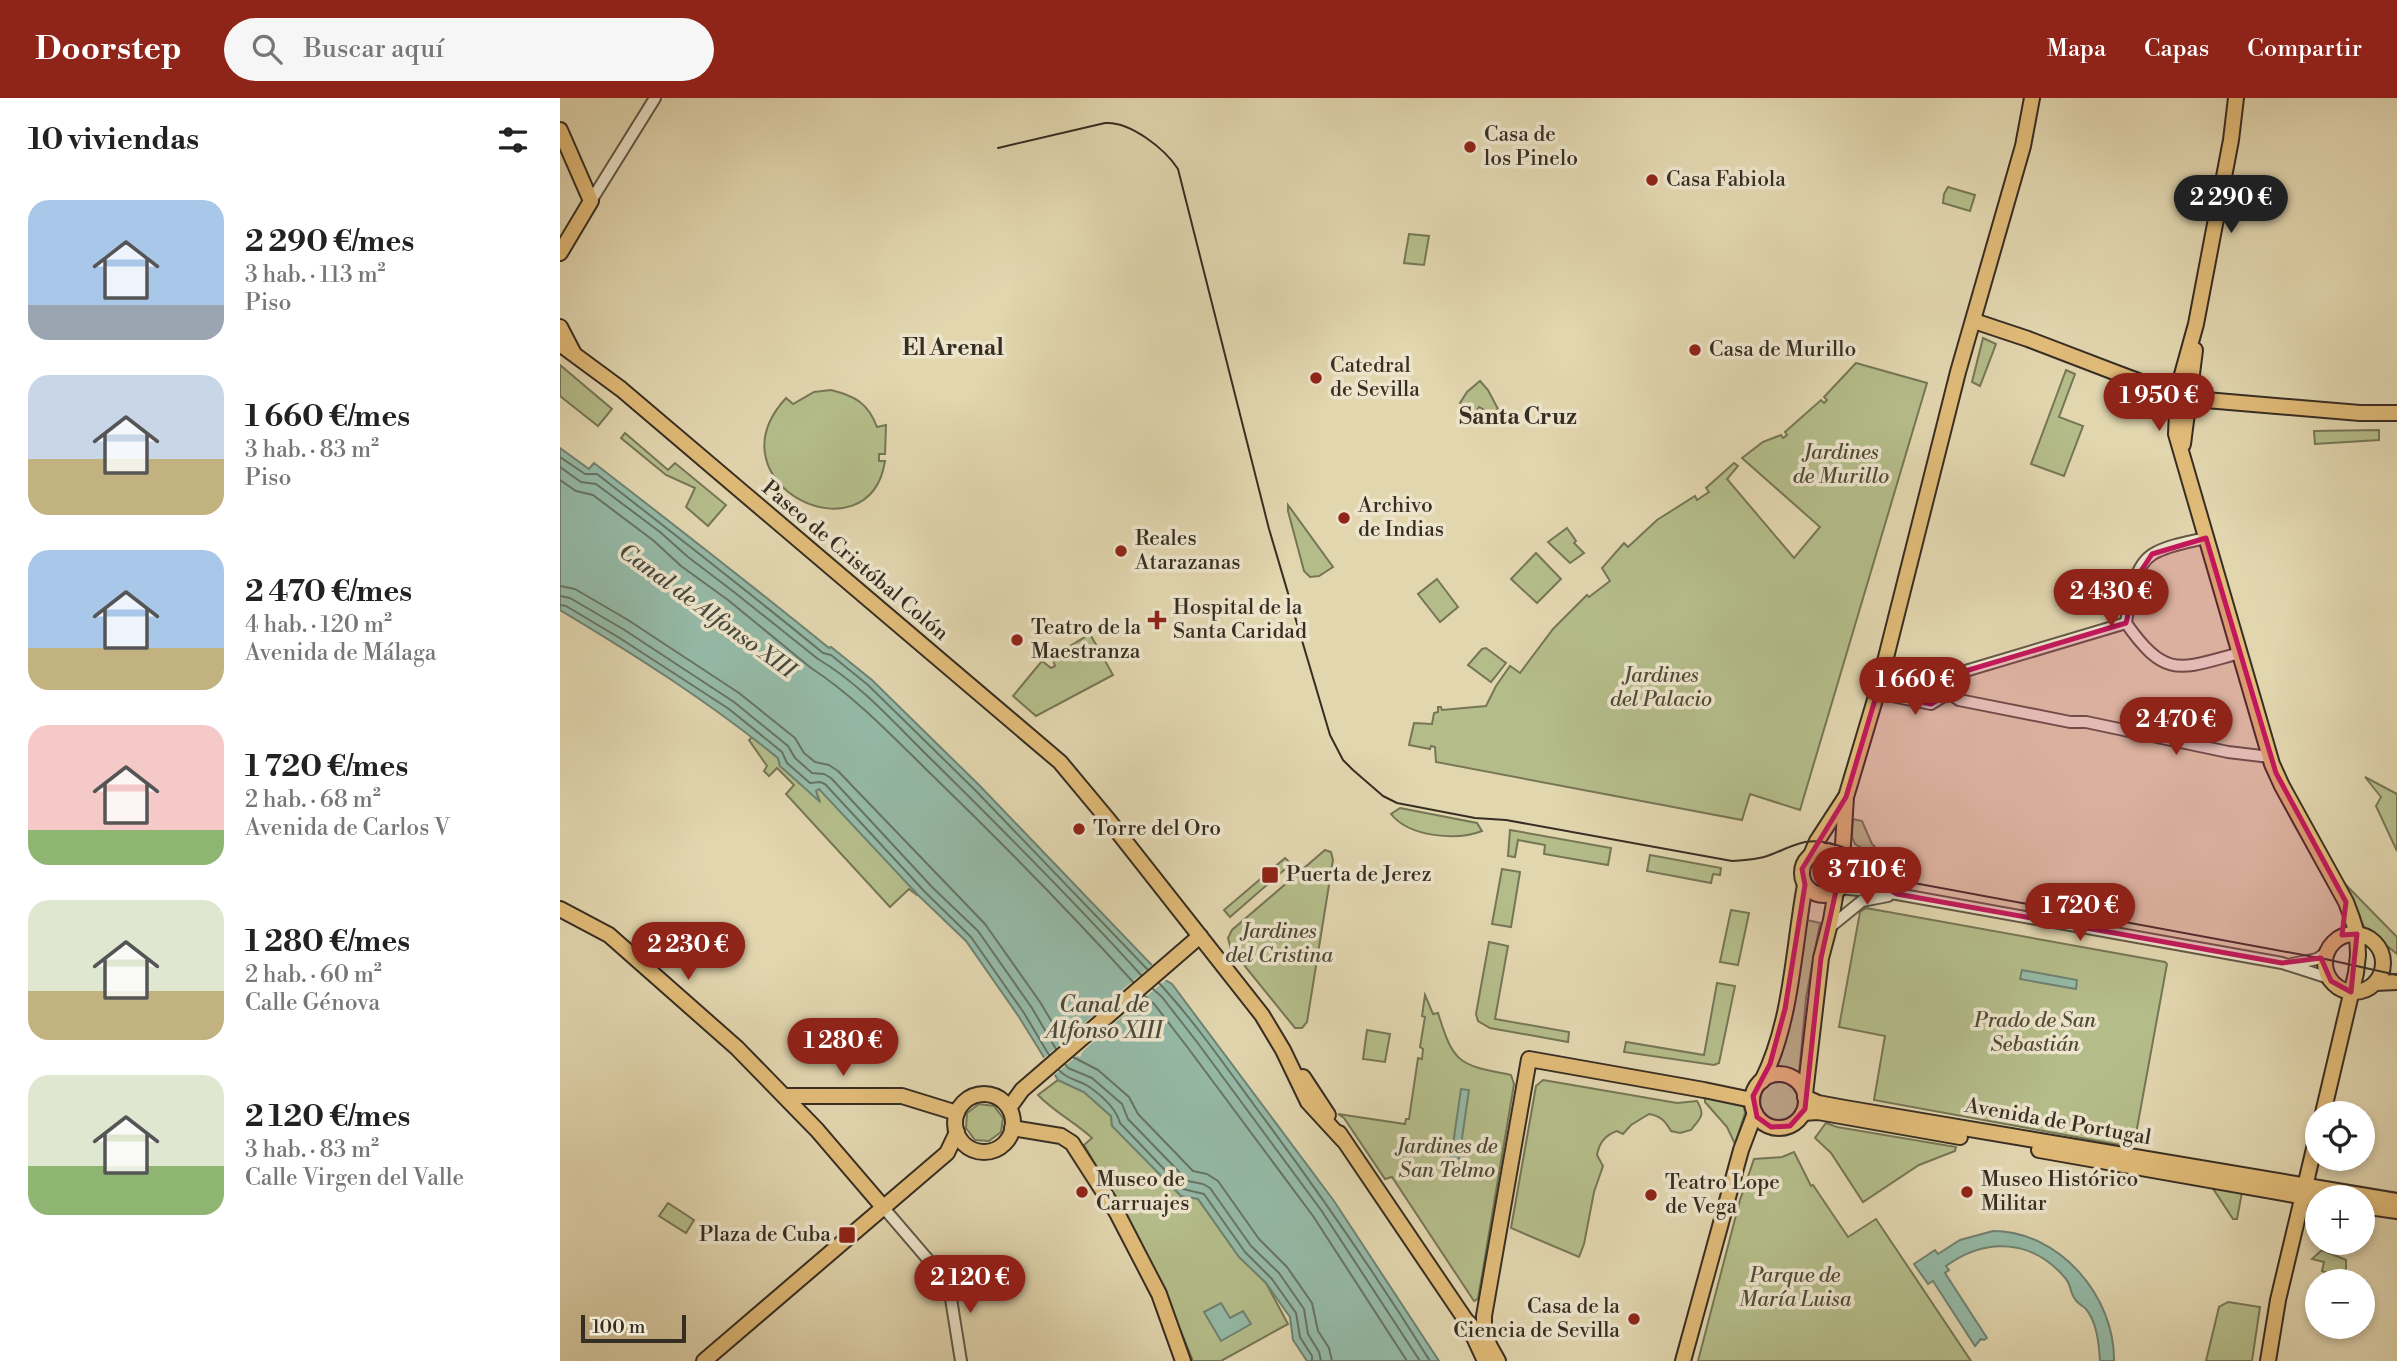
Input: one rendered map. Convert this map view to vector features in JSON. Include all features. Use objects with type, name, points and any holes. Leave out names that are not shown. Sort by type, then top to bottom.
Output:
[{"type":"main road","points":[[1741,1150],[1771,1127],[1790,1126],[1803,1113],[1821,958],[1838,890],[1845,880],[1843,862],[1846,797],[1877,693],[1957,377],[2023,146],[2032,98]]},
{"type":"main road","points":[[2236,98],[2231,140],[2196,324],[2182,452],[2270,757],[2281,786],[2346,902],[2357,934],[2358,955],[2326,1101]]},
{"type":"main road","points":[[2231,140],[2244,98]]},
{"type":"main road","points":[[560,130],[592,201],[560,253]]},
{"type":"main road","points":[[1973,321],[2187,398],[2367,414],[2397,413]]},
{"type":"main road","points":[[560,327],[574,353]]},
{"type":"main road","name":"Paseo de Cristóbal Colón","points":[[560,344],[621,389],[1051,753],[1071,774],[1262,1015],[1283,1050],[1308,1102],[1343,1140],[1465,1319]]},
{"type":"main road","points":[[1811,855],[1846,797]]},
{"type":"main road","points":[[1683,1361],[1756,1088],[1770,1064],[1785,1009],[1796,957],[1805,886],[1802,869],[1805,861],[1819,851],[1836,854],[1843,862]]},
{"type":"main road","points":[[1805,886],[1819,895],[1828,895],[1838,890]]},
{"type":"main road","points":[[2346,902],[2343,925],[2338,938],[2327,952],[2325,969],[2346,1013]]},
{"type":"main road","points":[[560,909],[609,935],[737,1048],[785,1096],[883,1207]]},
{"type":"main road","points":[[2338,938],[2357,934],[2369,938],[2380,949],[2397,959]]},
{"type":"main road","points":[[1005,1104],[1200,936]]},
{"type":"main road","points":[[2346,1013],[2373,985],[2384,966],[2380,949]]},
{"type":"main road","points":[[2330,980],[2343,990],[2351,992],[2365,991],[2373,985],[2397,982]]},
{"type":"main road","points":[[1498,1361],[1489,1345],[1484,1316],[1529,1059],[1704,1090],[1753,1107],[1760,1120],[1771,1127]]},
{"type":"main road","points":[[1762,1081],[1776,1075],[1787,1076],[1800,1085],[1805,1096]]},
{"type":"main road","points":[[704,1361],[947,1153],[957,1132],[957,1113],[964,1103],[973,1096],[985,1094],[1005,1104],[1013,1128],[1007,1141],[996,1149],[947,1153]]},
{"type":"main road","points":[[785,1096],[902,1096],[957,1113]]},
{"type":"main road","name":"Avenida de Portugal","points":[[1805,1096],[1818,1103],[2303,1191]]},
{"type":"main road","name":"Avenida de Portugal","points":[[1803,1113],[1818,1112],[2303,1191]]},
{"type":"main road","points":[[1013,1128],[1061,1136],[1072,1143],[1117,1213],[1159,1294],[1183,1361]]},
{"type":"main road","points":[[957,1132],[961,1140],[973,1149]]},
{"type":"main road","points":[[2268,1361],[2274,1316],[2308,1171]]},
{"type":"main road","points":[[2303,1191],[2332,1189],[2397,1201]]},
{"type":"main road","points":[[2375,1208],[2397,1211]]},
{"type":"main road","points":[[1465,1319],[1484,1316]]},
{"type":"main road","points":[[1465,1319],[1489,1345]]},
{"type":"main road","points":[[1465,1319],[1485,1361]]},
{"type":"street","points":[[592,201],[656,98]]},
{"type":"street","points":[[2206,538],[2152,554],[2137,577],[2129,600],[2126,624],[2140,644],[2161,661],[2174,666],[2187,667],[2240,653]]},
{"type":"street","points":[[1883,669],[1949,680],[1962,672],[2126,624]]},
{"type":"street","points":[[1949,680],[1949,693]]},
{"type":"street","points":[[1877,693],[1931,704],[1949,693]]},
{"type":"street","points":[[1949,693],[1959,700],[2006,710],[2070,722],[2086,722],[2228,752],[2270,757]]},
{"type":"street","points":[[1843,862],[1897,894]]},
{"type":"street","points":[[1838,890],[1897,894],[2282,963],[2330,980]]},
{"type":"street","points":[[1829,927],[1862,901],[1897,894]]},
{"type":"street","points":[[2282,963],[2306,962],[2327,952]]},
{"type":"street","points":[[883,1207],[937,1270],[947,1274],[961,1361]]},
{"type":"highlighted area","points":[[2206,538],[2276,773],[2346,902],[2342,935],[2357,934],[2351,992],[2331,981],[2321,958],[2282,963],[1897,894],[1852,868],[1836,891],[1821,958],[1805,1109],[1790,1126],[1771,1127],[1757,1117],[1753,1096],[1770,1064],[1785,1009],[1805,885],[1802,869],[1846,797],[1877,693],[1931,704],[1949,693],[1949,680],[1962,672],[2126,623],[2137,577],[2152,554]]},
{"type":"green space","points":[[1948,187],[1975,195],[1970,211],[1943,203]]},
{"type":"green space","points":[[1409,234],[1429,236],[1424,265],[1404,263]]},
{"type":"green space","points":[[1983,338],[1996,344],[1980,386],[1972,382]]},
{"type":"green space","name":"Jardines del Palacio","points":[[1856,363],[1927,383],[1800,810],[1750,794],[1742,820],[1436,762],[1435,747],[1431,746],[1430,749],[1409,745],[1414,723],[1432,724],[1438,707],[1442,710],[1486,706],[1510,666],[1520,673],[1553,629],[1587,595],[1589,597],[1610,581],[1602,568],[1624,543],[1628,547],[1657,520],[1695,496],[1697,500],[1709,492],[1706,488],[1734,463],[1738,466],[1727,479],[1794,558],[1820,527],[1742,458],[1763,442],[1787,435],[1785,432],[1821,400],[1824,403],[1827,400],[1824,397]]},
{"type":"green space","points":[[560,365],[612,409],[598,426],[560,396]]},
{"type":"green space","points":[[2066,370],[2075,374],[2059,417],[2083,426],[2064,476],[2031,464]]},
{"type":"green space","points":[[1480,381],[1498,409],[1485,420],[1488,412],[1479,407],[1475,413],[1460,403],[1467,392]]},
{"type":"green space","points":[[831,390],[847,395],[865,406],[877,427],[886,425],[885,454],[879,454],[879,461],[885,461],[873,491],[852,506],[826,508],[800,500],[778,482],[766,458],[767,430],[786,398],[793,404],[814,392]]},
{"type":"green space","points":[[2379,430],[2379,440],[2315,444],[2314,431]]},
{"type":"green space","points":[[625,433],[668,470],[675,463],[726,505],[708,526],[686,507],[695,488],[666,475],[621,438]]},
{"type":"green space","points":[[1288,505],[1333,567],[1319,576],[1310,577],[1304,571]]},
{"type":"green space","points":[[1567,528],[1576,541],[1574,543],[1584,553],[1570,563],[1548,542]]},
{"type":"green space","points":[[1536,553],[1561,579],[1537,603],[1511,579]]},
{"type":"green space","points":[[1437,579],[1458,607],[1440,622],[1418,594]]},
{"type":"green space","points":[[1090,634],[1113,675],[1036,716],[1013,696],[1042,661],[1051,668],[1055,666],[1052,657]]},
{"type":"green space","points":[[1486,648],[1506,663],[1491,682],[1468,665]]},
{"type":"green space","points":[[752,737],[778,758],[780,766],[819,799],[816,791],[819,788],[919,894],[909,889],[890,907],[786,794],[794,785],[777,768],[769,776],[764,771],[767,766],[749,740]]},
{"type":"green space","points":[[2365,777],[2397,794],[2397,851],[2376,806],[2381,797]]},
{"type":"green space","points":[[1400,808],[1477,823],[1482,831],[1460,836],[1421,832],[1399,822],[1391,814]]},
{"type":"green space","points":[[1853,819],[1862,821],[1872,844],[1896,869],[1855,844],[1852,837]]},
{"type":"green space","points":[[1510,830],[1611,848],[1608,865],[1544,854],[1545,845],[1518,840],[1515,857],[1508,856]]},
{"type":"green space","name":"Jardines del Cristina","points":[[1325,850],[1331,852],[1333,860],[1307,1022],[1302,1028],[1295,1028],[1231,949],[1228,938],[1232,930]]},
{"type":"green space","points":[[1650,855],[1721,868],[1720,875],[1713,874],[1711,883],[1647,871]]},
{"type":"green space","points":[[1285,858],[1291,864],[1230,917],[1224,910]]},
{"type":"green space","points":[[1502,869],[1520,872],[1511,927],[1492,924]]},
{"type":"green space","points":[[2343,882],[2397,937],[2397,954],[2364,927]]},
{"type":"green space","name":"Prado de San Sebastián","points":[[1866,908],[2165,962],[2167,964],[2134,1145],[2131,1147],[1874,1100],[1885,1036],[1839,1027],[1860,912]]},
{"type":"green space","points":[[1731,910],[1749,913],[1738,965],[1720,962]]},
{"type":"green space","points":[[1807,920],[1820,923],[1806,998],[1799,1074],[1787,1068],[1774,1068],[1802,959]]},
{"type":"green space","points":[[1489,942],[1508,946],[1495,1019],[1569,1032],[1568,1042],[1490,1028],[1478,1021],[1476,1014]]},
{"type":"green space","points":[[1717,983],[1735,986],[1719,1063],[1714,1065],[1624,1052],[1626,1042],[1704,1055]]},
{"type":"green space","name":"Jardines de San Telmo","points":[[1425,995],[1433,1014],[1438,1013],[1448,1042],[1459,1058],[1477,1067],[1511,1075],[1514,1084],[1478,1299],[1474,1301],[1392,1177],[1385,1179],[1344,1118],[1338,1114],[1405,1124],[1406,1119],[1409,1119],[1418,1058],[1422,1059],[1423,1049],[1420,1047],[1425,1017],[1422,1016]]},
{"type":"green space","points":[[1367,1030],[1390,1034],[1385,1062],[1363,1059]]},
{"type":"green space","points":[[1058,1080],[1084,1092],[1111,1116],[1112,1126],[1198,1199],[1240,1257],[1266,1283],[1288,1324],[1221,1361],[1193,1361],[1143,1251],[1084,1145],[1092,1138],[1038,1095]]},
{"type":"green space","points":[[1543,1080],[1677,1103],[1697,1101],[1701,1110],[1701,1117],[1691,1130],[1680,1133],[1671,1131],[1662,1119],[1649,1114],[1631,1125],[1623,1134],[1617,1131],[1603,1140],[1597,1155],[1603,1166],[1579,1257],[1511,1228],[1536,1086]]},
{"type":"green space","points":[[1779,1082],[1792,1088],[1798,1101],[1792,1114],[1779,1120],[1766,1114],[1760,1101],[1766,1088]]},
{"type":"green space","points":[[1705,1098],[1737,1103],[1744,1107],[1745,1113],[1735,1144],[1727,1127],[1705,1102]]},
{"type":"green space","points":[[979,1104],[994,1106],[1003,1118],[1001,1132],[989,1141],[975,1140],[966,1128],[967,1113]]},
{"type":"green space","points":[[1826,1123],[1956,1147],[1955,1151],[1919,1165],[1863,1202],[1831,1153],[1815,1138]]},
{"type":"green space","name":"Parque de María Luisa","points":[[1794,1152],[1811,1186],[1813,1185],[1848,1237],[1876,1219],[1971,1361],[1698,1361],[1740,1200],[1754,1159],[1782,1157]]},
{"type":"green space","points":[[2212,1187],[2242,1192],[2237,1219],[2233,1219]]},
{"type":"green space","points":[[668,1203],[694,1220],[686,1233],[659,1216]]},
{"type":"green space","points":[[2316,1255],[2334,1255],[2346,1260],[2346,1269],[2322,1269],[2324,1262],[2312,1259]]},
{"type":"green space","points":[[2228,1302],[2260,1307],[2252,1361],[2206,1361],[2219,1307]]},
{"type":"water","name":"Canal de Alfonso XIII","points":[[560,448],[589,469],[594,463],[872,680],[980,786],[1172,984],[1334,1201],[1439,1361],[1307,1361],[1293,1340],[1290,1317],[1266,1283],[1239,1257],[1198,1199],[1181,1196],[1112,1126],[1111,1116],[1084,1092],[1058,1080],[1019,1017],[966,941],[918,895],[819,789],[816,791],[819,801],[780,766],[778,758],[726,718],[645,662],[560,610]]},
{"type":"water","points":[[2022,970],[2077,980],[2076,989],[2020,979]]},
{"type":"water","points":[[1461,1089],[1469,1090],[1459,1159],[1451,1158]]},
{"type":"water","points":[[1993,1231],[2017,1234],[2040,1242],[2061,1255],[2079,1272],[2094,1291],[2105,1313],[2112,1337],[2114,1361],[2100,1361],[2093,1320],[2073,1297],[2066,1279],[2039,1256],[2009,1247],[1977,1250],[1946,1266],[1949,1270],[1945,1273],[1987,1338],[1981,1339],[1975,1346],[1933,1281],[1928,1284],[1914,1264],[1935,1250],[1938,1254],[1960,1240]]},
{"type":"water","points":[[1221,1303],[1230,1318],[1243,1311],[1251,1324],[1221,1341],[1204,1312]]},
{"type":"pier","points":[[1154,960],[1170,979],[1129,1011],[1130,1014],[1123,1016],[1083,1051],[1080,1057],[1077,1056],[1051,1078],[1040,1061],[1064,1041],[1067,1035],[1110,1001],[1113,995],[1153,964]]},
{"type":"tram line","points":[[998,148],[1105,123],[1115,124],[1136,131],[1146,138],[1165,153],[1178,169],[1269,529],[1330,735],[1343,760],[1383,796],[1397,803],[1475,818],[1506,820],[1732,861],[1760,858],[1805,842],[1833,844],[1861,855],[1914,883],[2325,959],[2397,975]]},
{"type":"place","name":"Casa de los Pinelo","points":[[1470,147]]},
{"type":"place","name":"Casa Fabiola","points":[[1652,180]]},
{"type":"place","name":"Casa de Murillo","points":[[1695,350]]},
{"type":"place","name":"Catedral de Sevilla","points":[[1316,378]]},
{"type":"place","name":"Archivo de Indias","points":[[1344,518]]},
{"type":"place","name":"Reales Atarazanas","points":[[1121,551]]},
{"type":"place","name":"Hospital de la Santa Caridad","points":[[1157,620]]},
{"type":"place","name":"Teatro de la Maestranza","points":[[1017,640]]},
{"type":"place","name":"Torre del Oro","points":[[1079,829]]},
{"type":"place","name":"Puerta de Jerez","points":[[1270,875]]},
{"type":"place","name":"Museo de Carruajes","points":[[1082,1192]]},
{"type":"place","name":"Museo Histórico Militar","points":[[1967,1192]]},
{"type":"place","name":"Teatro Lope de Vega","points":[[1651,1195]]},
{"type":"place","name":"Plaza de Cuba","points":[[847,1235]]},
{"type":"place","name":"Casa de la Ciencia de Sevilla","points":[[1634,1319]]},
{"type":"district","name":"El Arenal","points":[[953,348]]},
{"type":"district","name":"Santa Cruz","points":[[1518,417]]},
{"type":"park label","name":"Jardines de Murillo","points":[[1841,465]]}]
